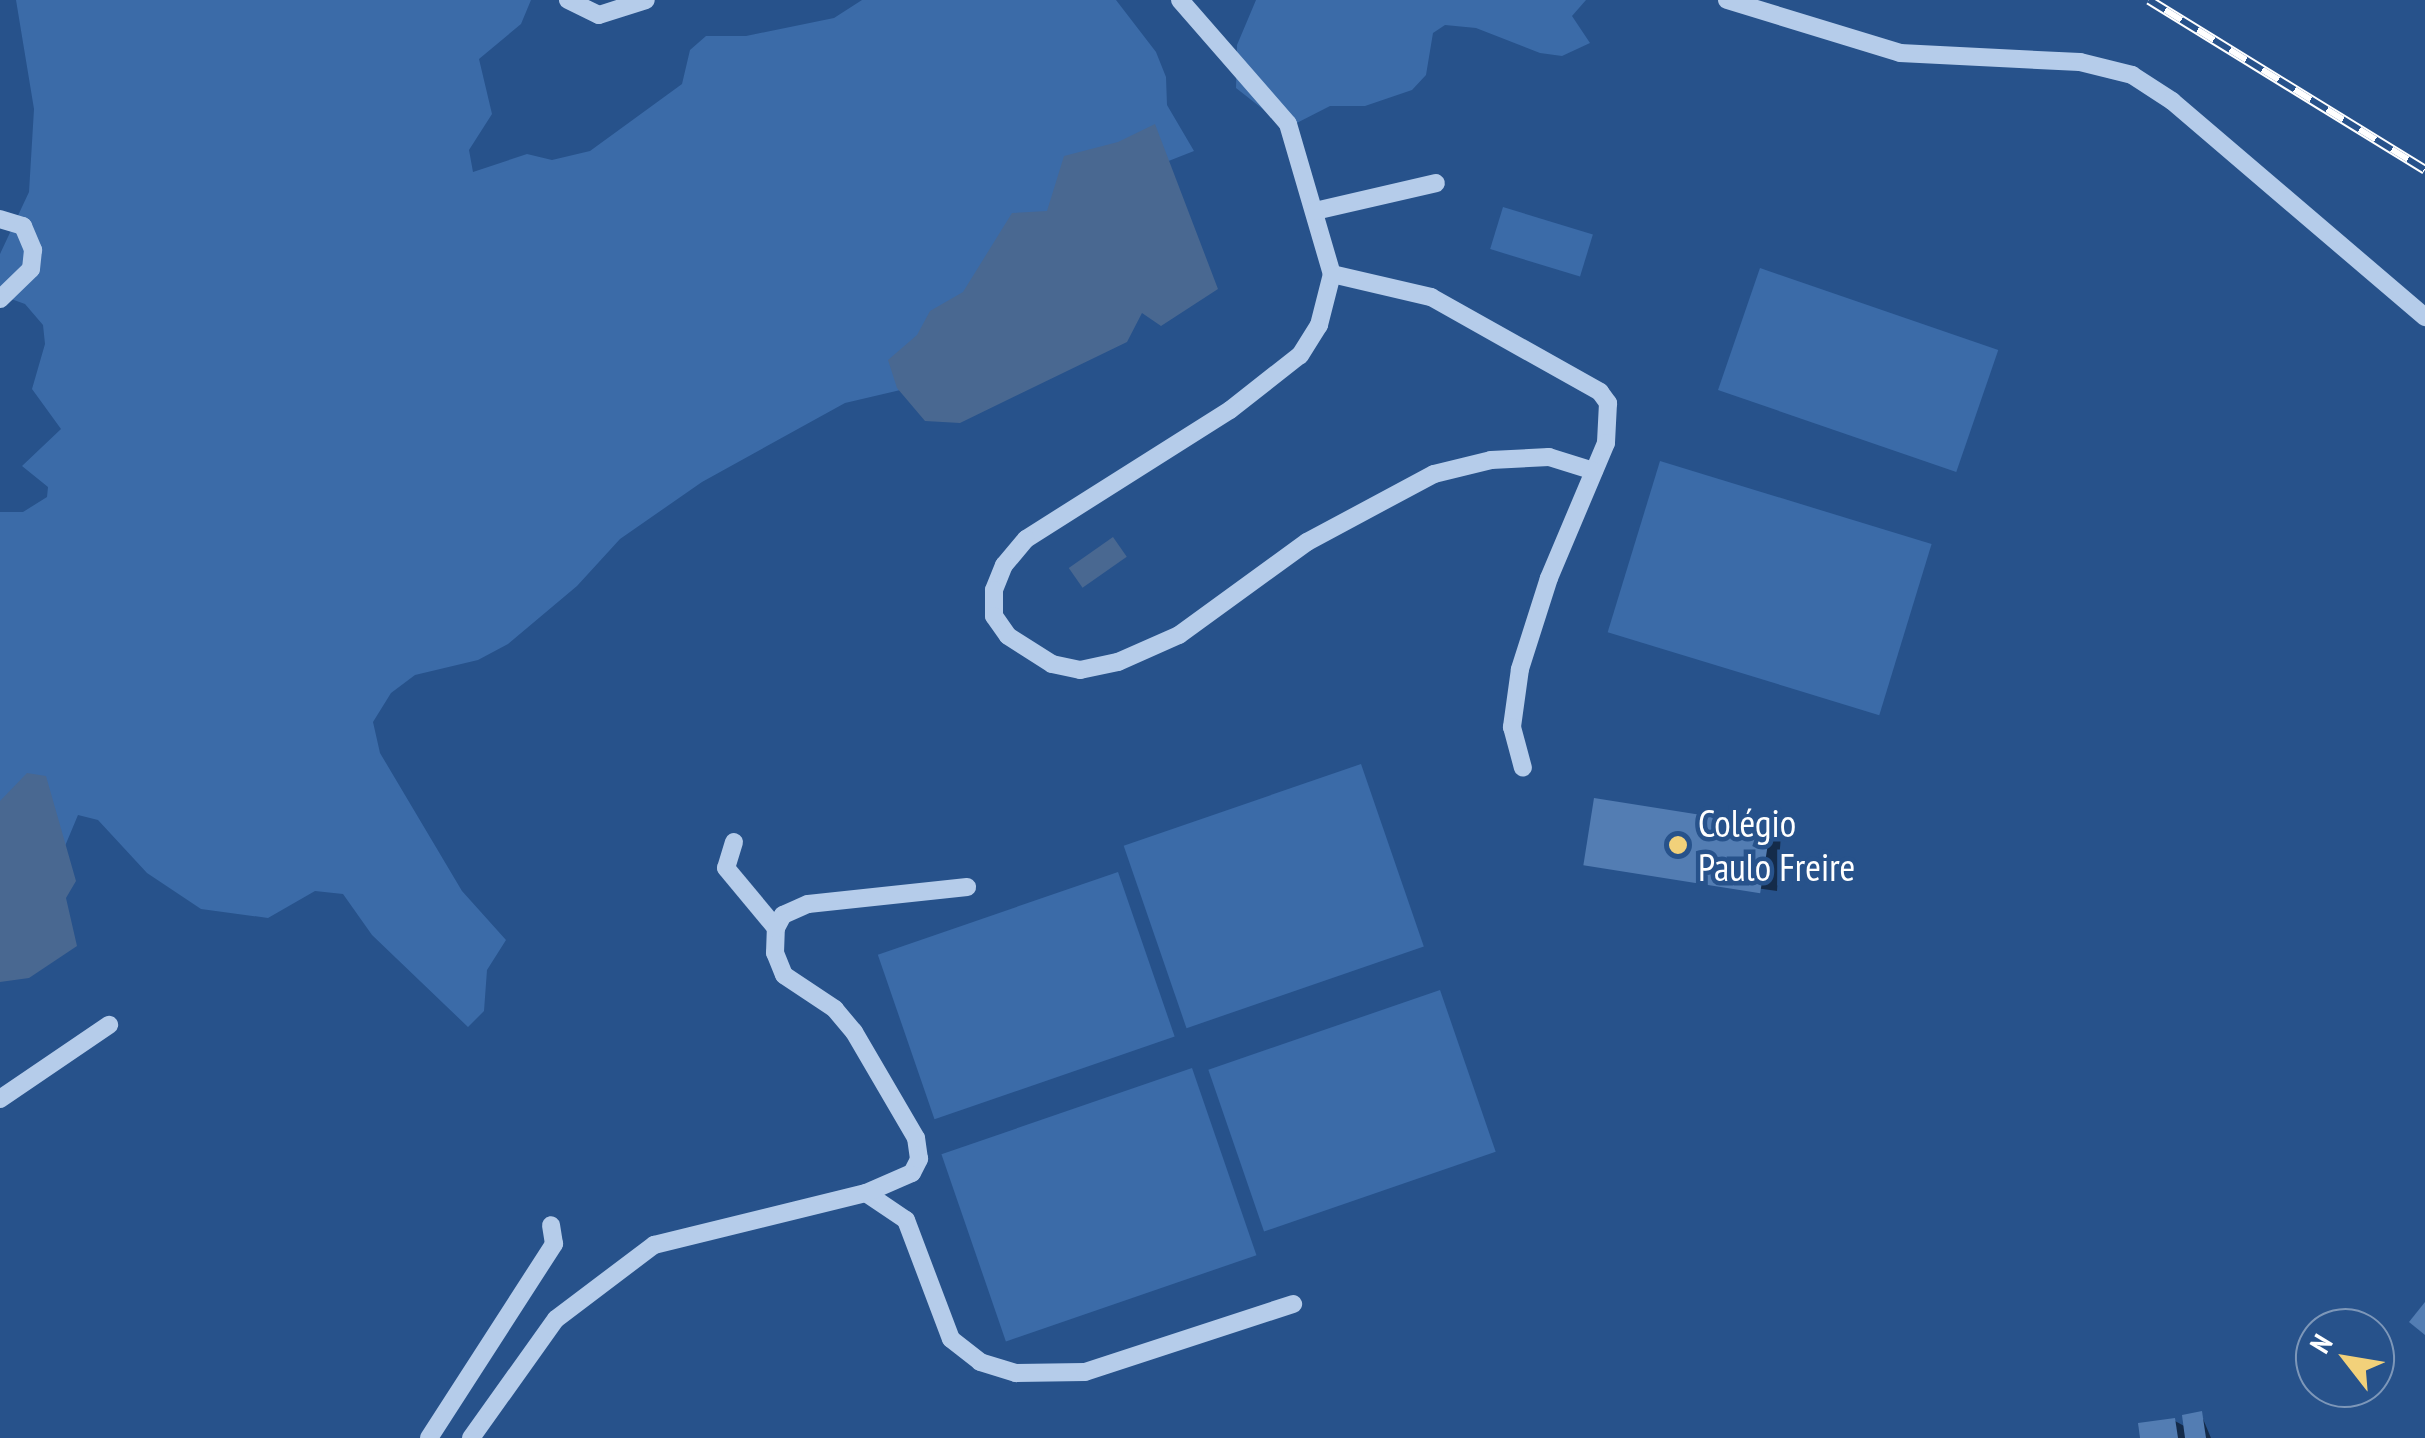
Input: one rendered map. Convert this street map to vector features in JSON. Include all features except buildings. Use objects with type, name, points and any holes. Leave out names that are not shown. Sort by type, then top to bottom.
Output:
[{"type":"street","points":[[568,0],[599,16],[646,0]]},
{"type":"street","points":[[1180,0],[1288,124],[1332,274],[1318,325],[1300,355],[1230,410],[1026,540],[1004,564],[994,590],[994,616],[1008,636],[1052,664],[1080,670],[1118,662],[1179,636],[1307,542],[1434,474],[1490,460],[1550,458],[1594,471]]},
{"type":"street","points":[[1726,0],[1900,53],[2080,62],[2132,75],[2172,100],[2425,317]]},
{"type":"street","points":[[1315,211],[1436,183]]},
{"type":"street","points":[[0,219],[22,226],[33,250],[31,269],[0,299]]},
{"type":"street","points":[[1332,274],[1431,297],[1600,392],[1612,422],[1548,578],[1520,669],[1512,727],[1523,768]]},
{"type":"street","points":[[734,842],[726,868],[776,928]]},
{"type":"street","points":[[472,1438],[556,1319],[654,1245],[866,1194],[912,1173],[920,1159],[916,1138],[854,1032],[835,1009],[784,975],[775,952],[776,928],[783,915],[808,904],[968,887]]},
{"type":"street","points":[[0,1100],[109,1025]]},
{"type":"street","points":[[866,1194],[906,1220],[951,1339],[980,1362],[1016,1373],[1085,1372],[1292,1304]]},
{"type":"street","points":[[429,1438],[554,1244],[551,1226]]},
{"type":"shaded area","points":[[16,0],[531,0],[521,24],[479,59],[492,114],[469,150],[473,172],[527,154],[552,160],[590,151],[682,84],[690,50],[706,36],[746,36],[834,18],[862,0],[1116,0],[1156,52],[1166,77],[1167,105],[1194,151],[1138,173],[909,388],[845,403],[702,482],[620,539],[577,586],[508,644],[478,660],[415,675],[391,693],[373,722],[380,753],[462,891],[506,940],[487,970],[484,1011],[468,1027],[372,935],[343,894],[315,891],[268,918],[201,909],[147,873],[98,820],[78,815],[60,858],[0,894],[0,512],[23,512],[47,497],[48,487],[22,466],[61,429],[32,389],[45,344],[43,325],[25,304],[0,295],[0,254],[29,192],[34,109]]},
{"type":"shaded area","points":[[1256,0],[1586,0],[1572,16],[1590,43],[1562,56],[1540,53],[1476,28],[1445,25],[1433,33],[1426,75],[1412,90],[1365,106],[1330,106],[1287,128],[1236,88],[1237,45]]},
{"type":"shaded area","points":[[1155,124],[1218,289],[1161,326],[1142,313],[1127,342],[960,423],[925,421],[897,388],[888,360],[917,335],[930,311],[963,292],[1012,213],[1047,211],[1064,156],[1118,142]]},
{"type":"shaded area","points":[[1503,207],[1593,234],[1580,277],[1490,249]]},
{"type":"shaded area","points":[[1760,268],[1998,350],[1956,472],[1718,390]]},
{"type":"shaded area","points":[[1660,461],[1932,544],[1879,715],[1608,632]]},
{"type":"shaded area","points":[[1113,537],[1127,557],[1083,588],[1069,568]]},
{"type":"shaded area","points":[[1361,764],[1424,946],[1187,1028],[1124,846]]},
{"type":"shaded area","points":[[27,773],[46,776],[76,881],[66,898],[77,946],[29,978],[0,982],[0,801]]},
{"type":"shaded area","points":[[1118,872],[1175,1037],[934,1119],[878,955]]},
{"type":"shaded area","points":[[1440,990],[1496,1152],[1264,1231],[1208,1070]]},
{"type":"shaded area","points":[[1192,1068],[1256,1255],[1006,1341],[941,1154]]},
{"type":"railway","points":[[2149,0],[2425,170]]},
{"type":"place","name":"Colégio Paulo Freire","points":[[1678,845]]}]
